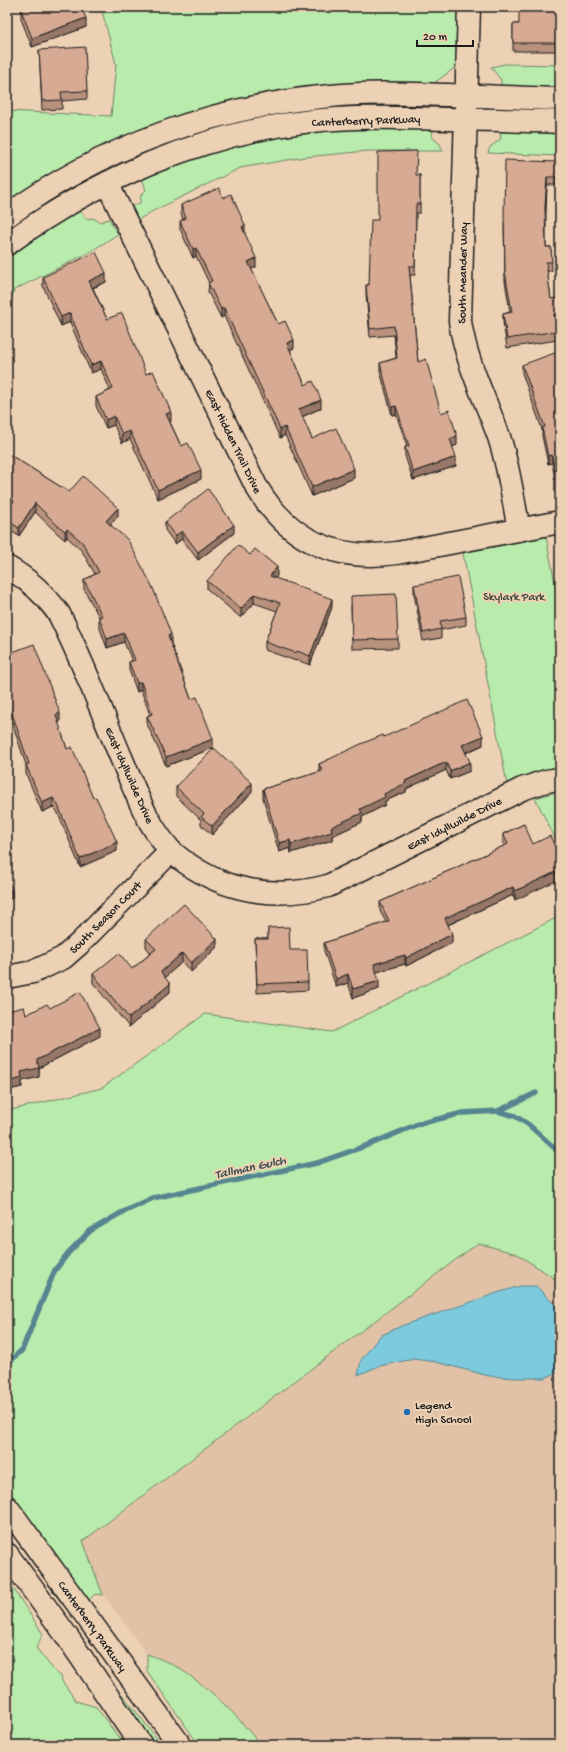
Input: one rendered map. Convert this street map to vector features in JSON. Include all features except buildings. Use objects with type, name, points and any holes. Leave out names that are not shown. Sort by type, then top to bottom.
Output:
[{"type":"street","name":"South Meander Way","points":[[469,7],[467,120],[460,307],[461,328],[471,367],[503,450],[520,530]]},
{"type":"street","name":"Canterberry Parkway","points":[[7,216],[43,191],[117,152],[166,132],[216,116],[278,102],[333,96],[390,94],[560,99]]},
{"type":"street","name":"Canterberry Parkway","points":[[7,244],[51,213],[107,183],[176,153],[209,142],[269,128],[311,121],[350,118],[560,122]]},
{"type":"street","name":"East Hidden Trail Drive","points":[[107,183],[256,486],[271,509],[291,528],[311,541],[330,550],[342,553],[374,556],[560,522]]},
{"type":"street","name":"East Idyllwilde Drive","points":[[7,567],[29,582],[47,598],[59,614],[141,805],[155,830],[171,851],[202,873],[228,885],[242,889],[273,893],[301,892],[337,882],[522,789],[560,778]]},
{"type":"street","name":"South Season Court","points":[[7,977],[33,972],[63,958],[79,944],[171,851]]},
{"type":"street","name":"Canterberry Parkway","points":[[7,1507],[180,1745]]},
{"type":"street","points":[[7,1554],[66,1635],[140,1745]]},
{"type":"shaded area","name":"Legend High School","points":[[479,1243],[517,1254],[560,1282],[560,1745],[260,1745],[234,1714],[212,1694],[174,1665],[147,1654],[103,1595],[82,1542]]},
{"type":"green space","points":[[101,7],[457,7],[456,67],[434,83],[367,83],[313,87],[260,95],[187,113],[143,129],[84,155],[42,179],[7,202],[7,111],[111,116],[116,64]]},
{"type":"green space","points":[[505,64],[560,65],[560,88],[501,86],[501,80],[491,67]]},
{"type":"green space","points":[[384,128],[433,130],[432,137],[440,144],[443,151],[367,151],[305,157],[240,168],[151,212],[138,220],[131,207],[140,203],[141,195],[146,190],[142,178],[209,153],[258,141],[308,133]]},
{"type":"green space","points":[[500,132],[560,133],[560,156],[488,153],[490,147],[501,139]]},
{"type":"green space","points":[[80,210],[86,219],[93,218],[100,222],[109,219],[118,234],[90,252],[14,290],[7,316],[7,258],[43,232]]},
{"type":"green space","name":"Skylark Park","points":[[546,537],[560,608],[560,766],[531,773],[507,784],[463,553]]},
{"type":"green space","points":[[560,791],[560,848],[535,798]]},
{"type":"green space","points":[[560,916],[560,1282],[517,1254],[478,1243],[83,1541],[103,1595],[95,1594],[89,1600],[7,1490],[7,1111],[102,1088],[205,1014],[332,1032]]},
{"type":"green space","points":[[7,1518],[68,1605],[63,1605],[7,1527]]},
{"type":"green space","points":[[7,1579],[43,1634],[36,1648],[57,1674],[61,1676],[62,1681],[76,1701],[96,1707],[124,1745],[7,1745]]},
{"type":"green space","points":[[147,1654],[175,1666],[199,1682],[232,1712],[260,1745],[199,1745],[147,1671]]},
{"type":"green space","points":[[121,1694],[162,1745],[153,1745],[119,1698]]},
{"type":"water","points":[[521,1286],[536,1286],[560,1310],[560,1371],[545,1378],[489,1376],[436,1362],[414,1359],[379,1366],[358,1375],[361,1360],[380,1336],[401,1326]]},
{"type":"waterway","points":[[498,1111],[536,1093]]},
{"type":"waterway","name":"Tallman Gulch","points":[[7,1364],[22,1350],[55,1270],[69,1252],[90,1231],[119,1214],[153,1198],[317,1163],[371,1144],[418,1124],[463,1113],[498,1111],[515,1116],[529,1125],[560,1153]]},
{"type":"place","name":"Legend High School","points":[[407,1412]]}]
